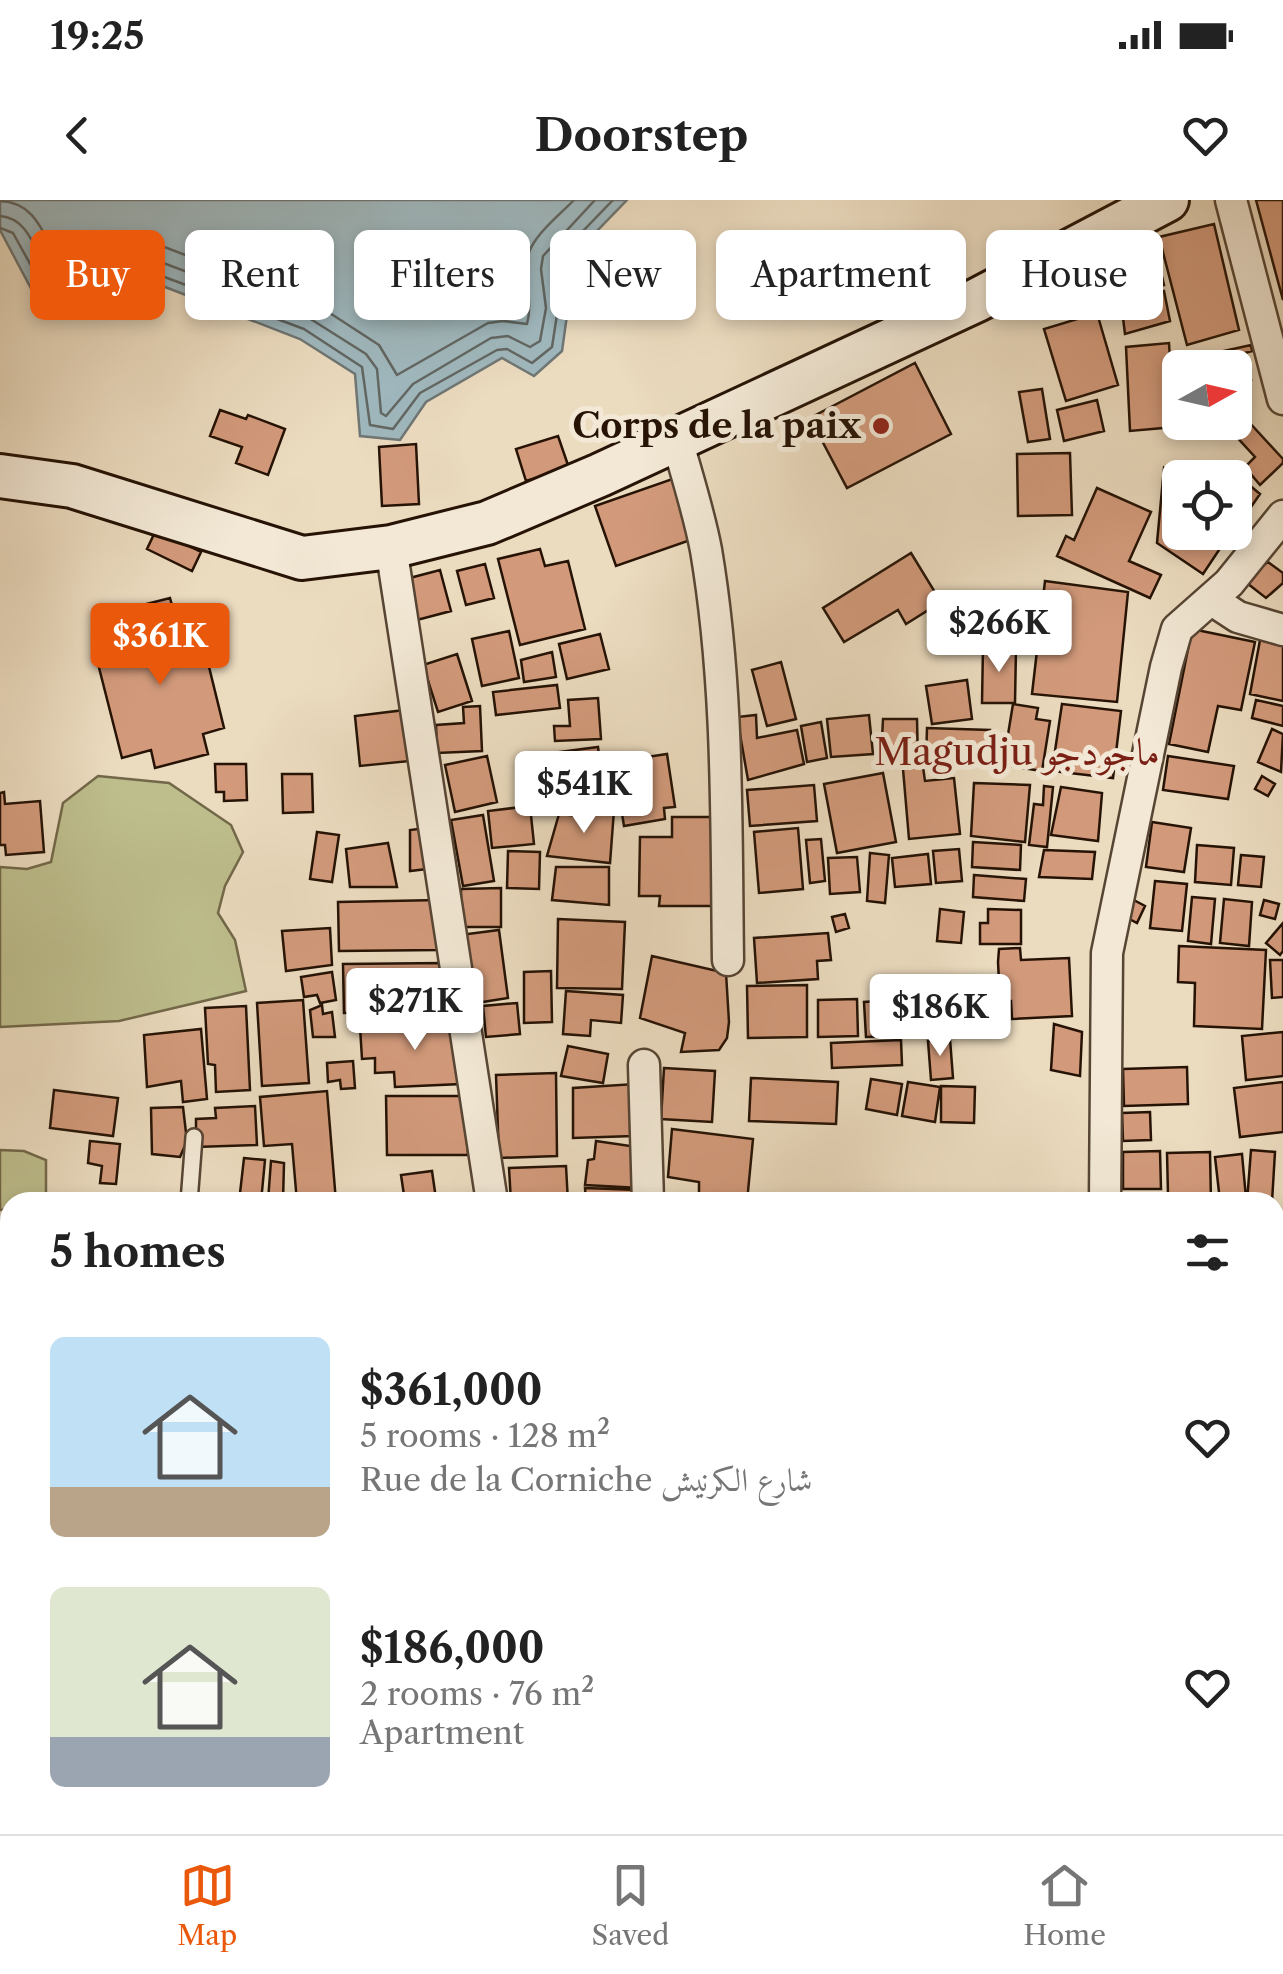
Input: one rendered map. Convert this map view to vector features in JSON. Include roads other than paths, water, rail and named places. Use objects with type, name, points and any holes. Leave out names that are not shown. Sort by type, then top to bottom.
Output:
[{"type":"main road","points":[[0,476],[72,486],[302,558],[391,548],[487,523],[677,440],[977,300],[1167,200]]},
{"type":"street","points":[[1231,200],[1283,399]]},
{"type":"street","points":[[677,440],[705,547],[716,627],[726,739],[728,960]]},
{"type":"street","points":[[1105,1192],[1107,953],[1166,667],[1177,629],[1212,600],[1283,516]]},
{"type":"street","points":[[391,548],[490,1192]]},
{"type":"street","points":[[1212,600],[1238,617],[1283,630]]},
{"type":"street","points":[[644,1066],[648,1192]]},
{"type":"lane","points":[[191,1192],[194,1138]]},
{"type":"water","points":[[0,200],[627,200],[598,230],[550,230],[550,320],[566,320],[562,351],[534,376],[502,358],[426,402],[400,440],[360,436],[355,374],[300,339],[251,320],[334,320],[334,230],[185,230],[185,295],[165,287],[165,230],[30,230],[30,287],[0,230]]},
{"type":"place","name":"Corps de la paix","points":[[881,426]]},
{"type":"district","name":"Magudju ماجودجو","points":[[1017,752]]}]
